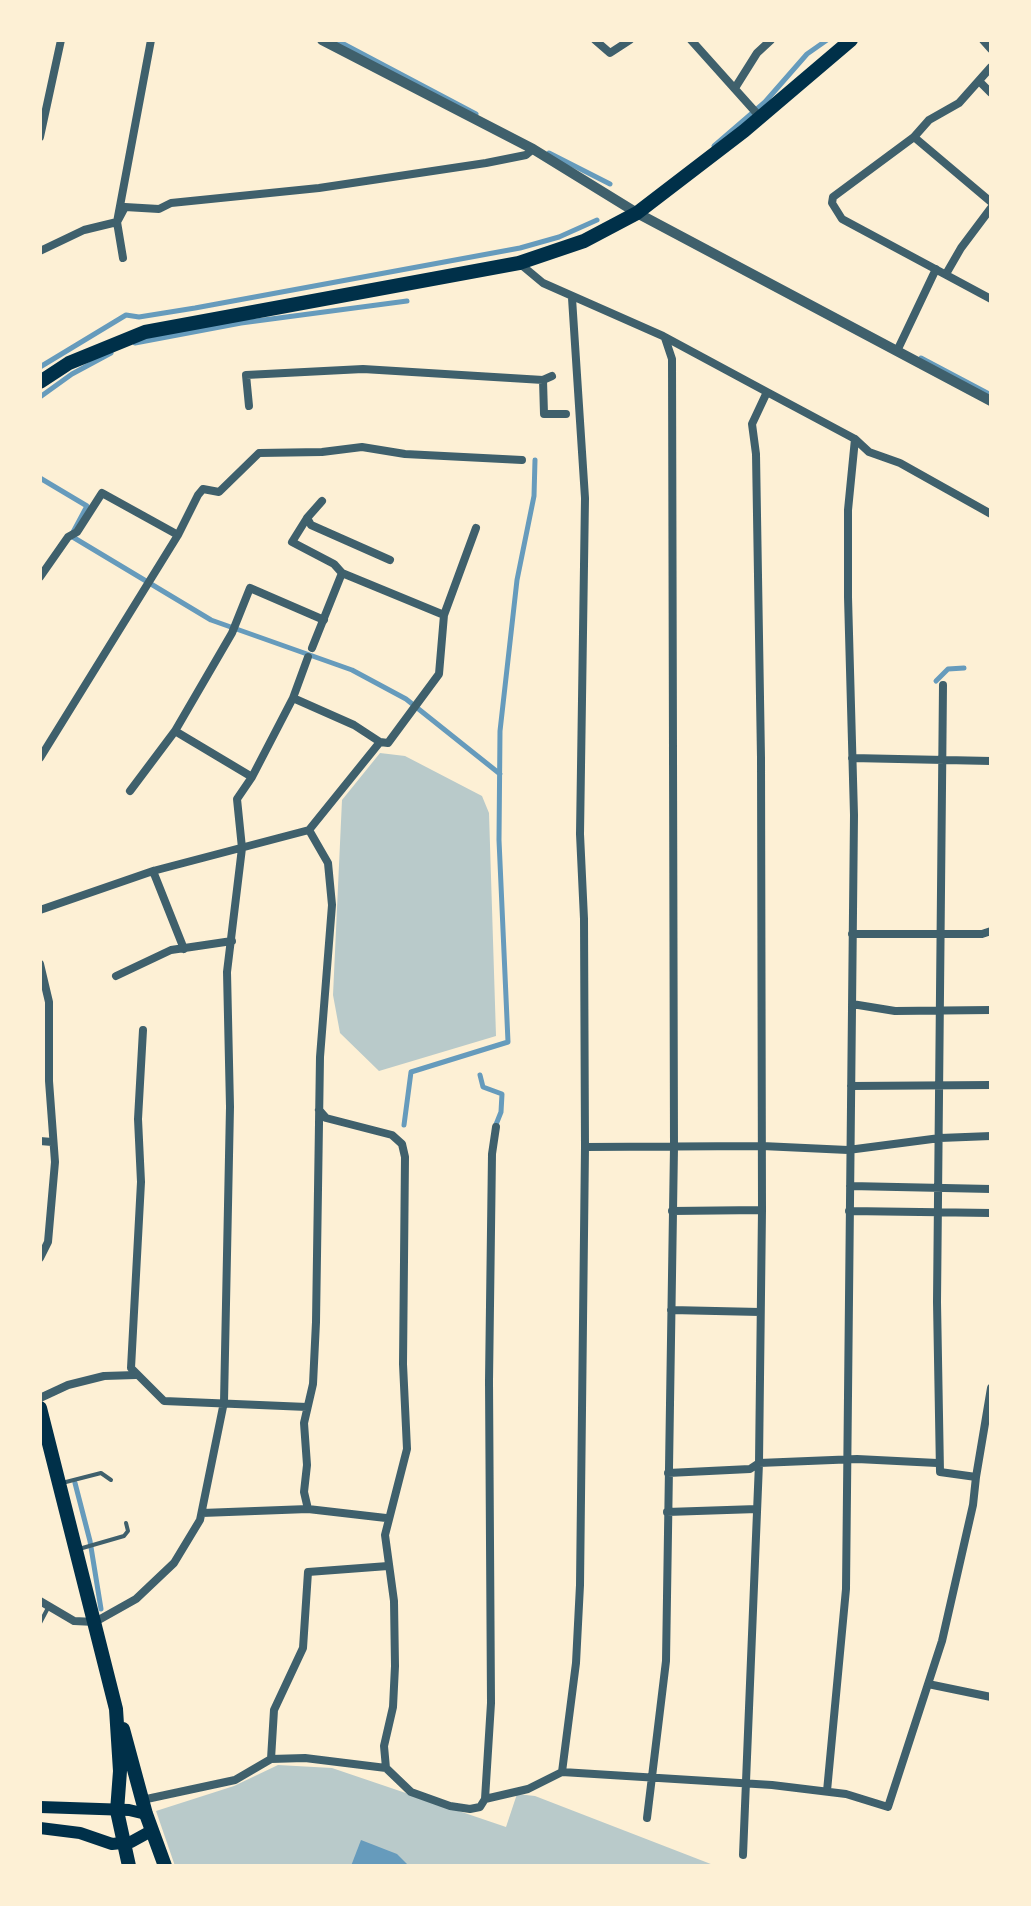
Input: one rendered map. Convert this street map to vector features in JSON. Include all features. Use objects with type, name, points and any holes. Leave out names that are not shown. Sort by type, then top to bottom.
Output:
[{"type":"main road","points":[[40,382],[69,363],[145,332],[519,263],[584,241],[637,213],[760,117],[851,40]]},
{"type":"main road","points":[[40,1408],[44,1437],[81,1549],[116,1709],[151,1831],[165,1866]]},
{"type":"main road","points":[[116,1709],[120,1771],[117,1811],[129,1866]]},
{"type":"main road","points":[[40,1807],[117,1811],[144,1807]]},
{"type":"main road","points":[[40,1828],[123,1844],[151,1831]]},
{"type":"street","points":[[40,137],[61,40]]},
{"type":"street","points":[[123,258],[117,222],[151,40]]},
{"type":"street","points":[[322,40],[533,149],[637,213],[991,401]]},
{"type":"street","points":[[595,40],[610,53],[630,40]]},
{"type":"street","points":[[735,88],[757,53],[771,40]]},
{"type":"street","points":[[983,40],[991,49]]},
{"type":"street","points":[[696,42],[760,117]]},
{"type":"street","points":[[991,67],[948,113],[929,120],[914,137],[839,193],[832,203],[842,219],[991,299]]},
{"type":"street","points":[[979,81],[991,93]]},
{"type":"street","points":[[914,137],[991,205],[946,274]]},
{"type":"street","points":[[40,251],[84,230],[117,222],[125,207],[159,209],[171,203],[319,188],[486,163],[526,155],[533,149]]},
{"type":"street","points":[[519,263],[543,283],[663,336],[855,439],[869,452],[900,463],[991,514]]},
{"type":"street","points":[[897,351],[936,269]]},
{"type":"street","points":[[562,1772],[576,1663],[580,1585],[585,1147],[584,919],[580,834],[585,498],[572,298]]},
{"type":"street","points":[[647,1818],[649,1780],[666,1661],[674,1147],[672,359],[663,336]]},
{"type":"street","points":[[249,406],[246,375],[363,369],[547,378],[544,414],[566,414]]},
{"type":"street","points":[[743,1855],[759,1463],[762,1210],[761,758],[756,454],[752,424],[767,392]]},
{"type":"street","points":[[827,1791],[846,1589],[848,1150],[852,1004],[848,553],[855,439]]},
{"type":"street","points":[[40,758],[178,535],[203,489],[219,492],[259,453],[322,452],[362,447],[405,454],[522,460]]},
{"type":"street","points":[[40,577],[102,493],[178,535]]},
{"type":"street","points":[[322,501],[292,542],[334,564],[342,573],[444,615]]},
{"type":"street","points":[[307,518],[311,525],[390,560]]},
{"type":"street","points":[[293,698],[354,725],[380,742],[388,743],[439,674],[444,615],[476,528]]},
{"type":"street","points":[[40,1601],[74,1621],[95,1622],[136,1599],[174,1563],[202,1513],[224,1402],[230,1107],[227,972],[242,848],[237,799],[252,777],[293,698],[342,573]]},
{"type":"street","points":[[130,791],[175,731],[233,631],[250,588],[324,620]]},
{"type":"street","points":[[943,685],[937,1463],[940,1472],[976,1477]]},
{"type":"street","points":[[175,731],[252,777]]},
{"type":"street","points":[[40,910],[153,871],[309,830],[380,742]]},
{"type":"street","points":[[852,758],[991,761]]},
{"type":"street","points":[[308,1509],[304,1492],[307,1407],[313,1384],[319,1110],[332,905],[328,863],[309,830]]},
{"type":"street","points":[[153,871],[184,949]]},
{"type":"street","points":[[852,934],[991,931]]},
{"type":"street","points":[[116,976],[171,950],[232,941]]},
{"type":"street","points":[[40,964],[49,1002],[55,1162],[51,1174],[48,1242],[40,1258]]},
{"type":"street","points":[[852,1004],[895,1011],[991,1010]]},
{"type":"street","points":[[143,1030],[138,1119],[141,1182],[131,1368],[164,1401],[307,1407]]},
{"type":"street","points":[[851,1086],[991,1085]]},
{"type":"street","points":[[319,1110],[326,1118],[392,1135],[402,1144],[405,1157],[403,1380],[407,1449],[386,1518],[388,1566],[394,1601],[395,1666],[393,1707],[384,1746],[386,1768]]},
{"type":"street","points":[[144,1807],[235,1780],[271,1759],[305,1758],[386,1768],[411,1792],[450,1806],[480,1807],[485,1799],[491,1703],[489,1381],[492,1154],[496,1127]]},
{"type":"street","points":[[585,1147],[762,1146],[848,1150],[940,1138],[991,1136]]},
{"type":"street","points":[[40,1141],[52,1142]]},
{"type":"street","points":[[850,1186],[991,1189]]},
{"type":"street","points":[[672,1211],[762,1210]]},
{"type":"street","points":[[849,1211],[991,1213]]},
{"type":"street","points":[[671,1310],[760,1312]]},
{"type":"street","points":[[40,1398],[68,1385],[104,1376],[136,1375]]},
{"type":"street","points":[[485,1799],[528,1789],[562,1772],[827,1791],[888,1807],[928,1684],[973,1505],[991,1388]]},
{"type":"street","points":[[668,1473],[750,1469],[759,1463],[937,1463]]},
{"type":"street","points":[[202,1513],[308,1509],[386,1518]]},
{"type":"street","points":[[667,1512],[757,1509]]},
{"type":"street","points":[[271,1759],[274,1710],[303,1648],[308,1572],[388,1566]]},
{"type":"street","points":[[928,1684],[991,1697]]},
{"type":"lane","points":[[59,1484],[101,1473],[111,1480]]},
{"type":"lane","points":[[81,1549],[124,1536],[128,1531],[126,1523]]},
{"type":"lane","points":[[40,1622],[49,1606]]},
{"type":"shaded area","points":[[380,753],[405,756],[482,796],[489,813],[496,1036],[379,1071],[340,1033],[333,995],[342,800]]},
{"type":"shaded area","points":[[278,1765],[332,1768],[506,1827],[517,1794],[535,1796],[716,1866],[175,1866],[156,1811],[234,1786]]},
{"type":"water","points":[[361,1840],[397,1854],[409,1866],[351,1866]]},
{"type":"waterway","points":[[336,40],[476,114]]},
{"type":"waterway","points":[[714,146],[765,102],[807,54],[827,40]]},
{"type":"waterway","points":[[549,153],[610,184]]},
{"type":"waterway","points":[[40,367],[126,315],[139,317],[195,308],[520,248],[559,237],[597,220]]},
{"type":"waterway","points":[[135,343],[241,323],[407,301]]},
{"type":"waterway","points":[[40,397],[72,374],[111,353]]},
{"type":"waterway","points":[[921,358],[991,395]]},
{"type":"waterway","points":[[404,1125],[411,1072],[508,1042],[499,840],[500,731],[517,580],[534,496],[535,460]]},
{"type":"waterway","points":[[40,478],[87,506],[71,536],[211,620],[352,670],[406,699],[500,774]]},
{"type":"waterway","points":[[936,681],[948,669],[964,668]]},
{"type":"waterway","points":[[480,1075],[483,1087],[502,1094],[501,1112],[495,1127]]},
{"type":"waterway","points":[[75,1483],[90,1541],[101,1609]]}]
